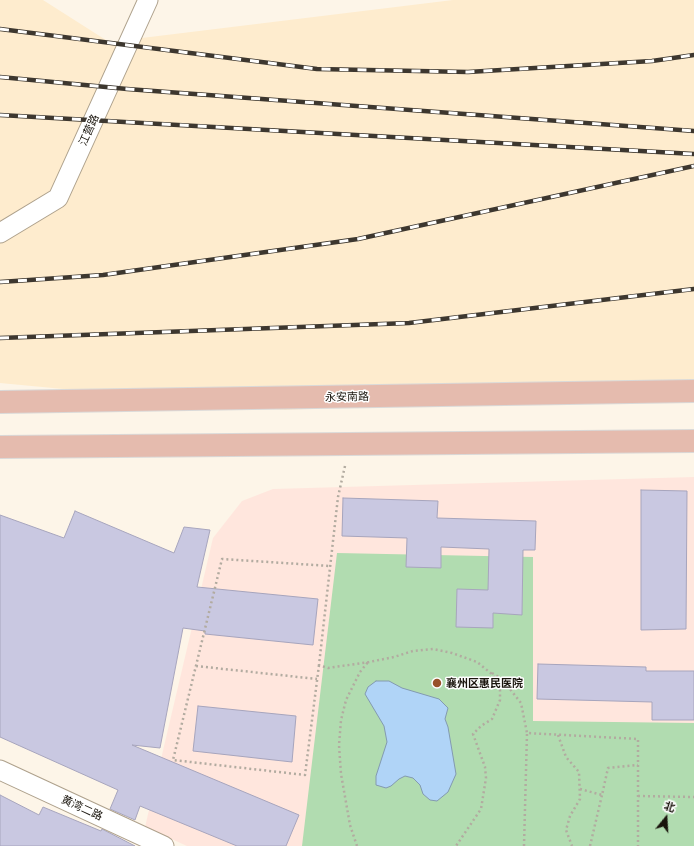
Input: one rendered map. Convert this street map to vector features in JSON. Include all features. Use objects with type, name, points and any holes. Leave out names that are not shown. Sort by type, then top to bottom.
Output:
[{"type":"main road","name":"永安南路","points":[[0,402],[694,391]]},
{"type":"main road","points":[[0,447],[694,441]]},
{"type":"street","name":"江营路","points":[[0,233],[58,198],[148,0]]},
{"type":"street","name":"黄湾二路","points":[[0,770],[164,846]]},
{"type":"path","points":[[330,566],[222,559],[173,760],[305,775],[319,665],[338,497],[349,444]]},
{"type":"path","points":[[319,665],[328,668],[369,662],[413,651],[433,649],[452,653],[477,662],[493,675],[500,690],[500,700],[492,719],[481,726],[473,734],[485,768],[486,778],[481,809],[456,846]]},
{"type":"path","points":[[357,846],[350,824],[341,774],[339,745],[340,720],[346,700],[360,672],[369,662]]},
{"type":"path","points":[[196,666],[317,679]]},
{"type":"path","points":[[485,669],[502,679],[521,703],[527,733],[524,846]]},
{"type":"path","points":[[527,733],[638,739],[638,846]]},
{"type":"path","points":[[558,735],[566,757],[579,772],[580,799],[570,816],[566,830],[572,846]]},
{"type":"path","points":[[590,846],[608,768],[638,765]]},
{"type":"path","points":[[580,790],[602,795]]},
{"type":"path","points":[[638,796],[694,797]]},
{"type":"shaded area","points":[[0,0],[43,0],[109,42],[453,0],[694,0],[694,389],[285,410],[0,383]]},
{"type":"shaded area","name":"襄州区惠民医院","points":[[694,477],[694,846],[187,846],[145,827],[213,538],[242,501],[273,489]]},
{"type":"green space","points":[[337,553],[533,557],[533,721],[694,723],[694,846],[302,846]]},
{"type":"water","points":[[376,681],[389,681],[402,688],[439,699],[448,708],[445,719],[448,727],[456,774],[448,792],[437,801],[430,800],[423,794],[420,785],[413,778],[405,776],[386,788],[376,785],[376,776],[387,742],[384,726],[365,694],[368,687]]},
{"type":"building","points":[[641,490],[687,491],[686,629],[641,630]]},
{"type":"building","points":[[343,498],[438,501],[437,518],[536,521],[535,550],[523,550],[522,615],[493,613],[493,628],[456,627],[457,589],[488,590],[489,549],[441,547],[441,568],[406,567],[407,538],[342,536]]},
{"type":"building","points":[[75,511],[174,553],[184,527],[210,530],[197,587],[318,599],[313,645],[205,634],[205,631],[183,628],[160,748],[132,745],[299,815],[286,846],[237,846],[140,806],[135,820],[110,809],[118,790],[0,737],[0,515],[64,538]]},
{"type":"building","points":[[538,664],[646,667],[646,671],[694,671],[694,720],[652,720],[652,702],[537,699]]},
{"type":"building","points":[[198,706],[296,716],[292,762],[193,751]]},
{"type":"building","points":[[0,795],[39,815],[43,807],[101,831],[102,829],[135,846],[0,846]]},
{"type":"railway","points":[[0,29],[317,69],[468,72],[652,61],[694,55]]},
{"type":"railway","points":[[0,77],[127,89],[694,131]]},
{"type":"railway","points":[[0,115],[694,154]]},
{"type":"railway","points":[[0,282],[103,275],[358,239],[694,166]]},
{"type":"railway","points":[[0,338],[409,323],[694,289]]},
{"type":"place","name":"襄州区惠民医院","points":[[437,683]]}]
